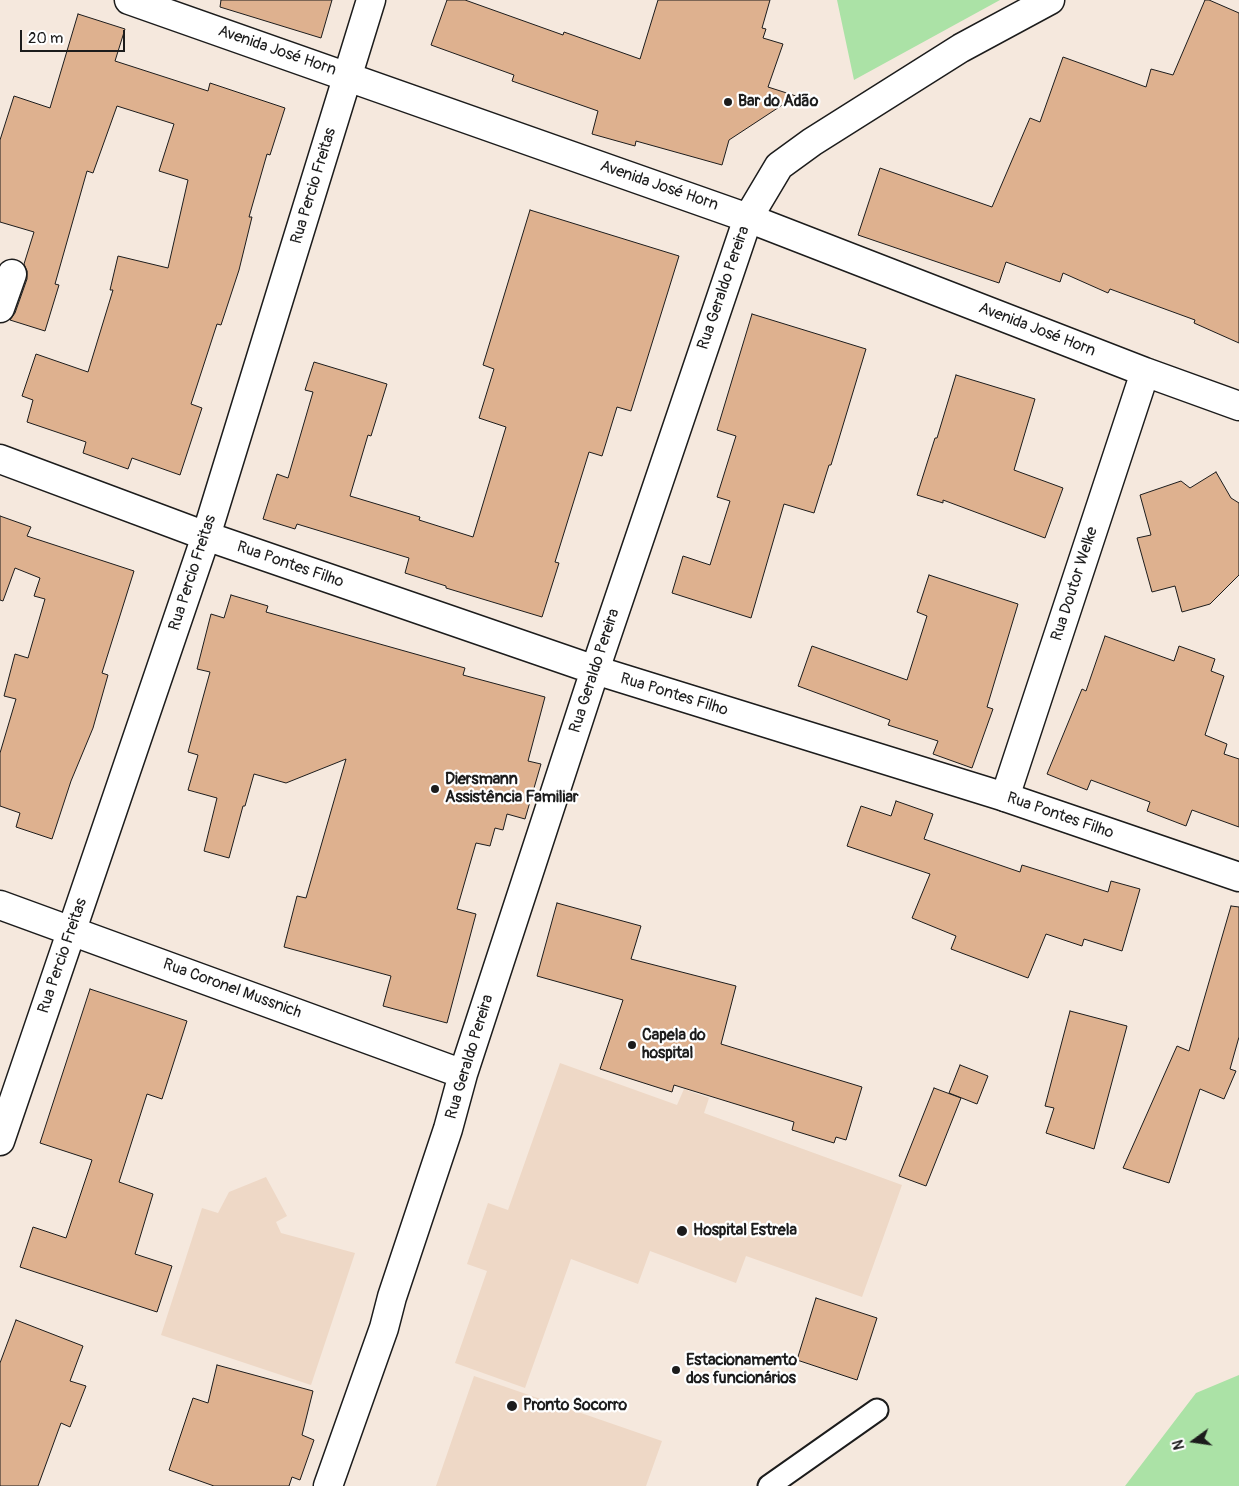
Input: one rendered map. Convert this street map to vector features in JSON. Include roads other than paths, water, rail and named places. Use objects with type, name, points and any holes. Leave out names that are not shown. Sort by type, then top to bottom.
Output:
[{"type":"street","name":"Avenida José Horn","points":[[129,0],[748,218],[1145,372],[1239,406]]},
{"type":"street","name":"Rua Percio Freitas","points":[[0,1141],[206,536],[371,0]]},
{"type":"street","name":"Rua Geraldo Pereira","points":[[329,1486],[384,1328],[392,1297],[448,1129],[463,1074],[595,670],[748,218],[779,166],[812,142],[961,48],[1050,0]]},
{"type":"street","points":[[0,308],[12,274]]},
{"type":"street","name":"Rua Doutor Welke","points":[[1005,797],[1145,372]]},
{"type":"street","name":"Rua Pontes Filho","points":[[0,460],[206,536],[595,670],[1005,797],[1239,877]]},
{"type":"street","name":"Rua Coronel Mussnich","points":[[0,905],[463,1074]]},
{"type":"lane","points":[[769,1486],[877,1410]]},
{"type":"place","name":"Bar do Adão","points":[[728,102]]},
{"type":"place","name":"Diersmann Assistência Familiar","points":[[435,789]]},
{"type":"place","name":"Capela do hospital","points":[[632,1045]]},
{"type":"place","name":"Hospital Estrela","points":[[682,1231]]},
{"type":"place","name":"Estacionamento dos funcionários","points":[[676,1370]]},
{"type":"place","name":"Pronto Socorro","points":[[512,1406]]}]
